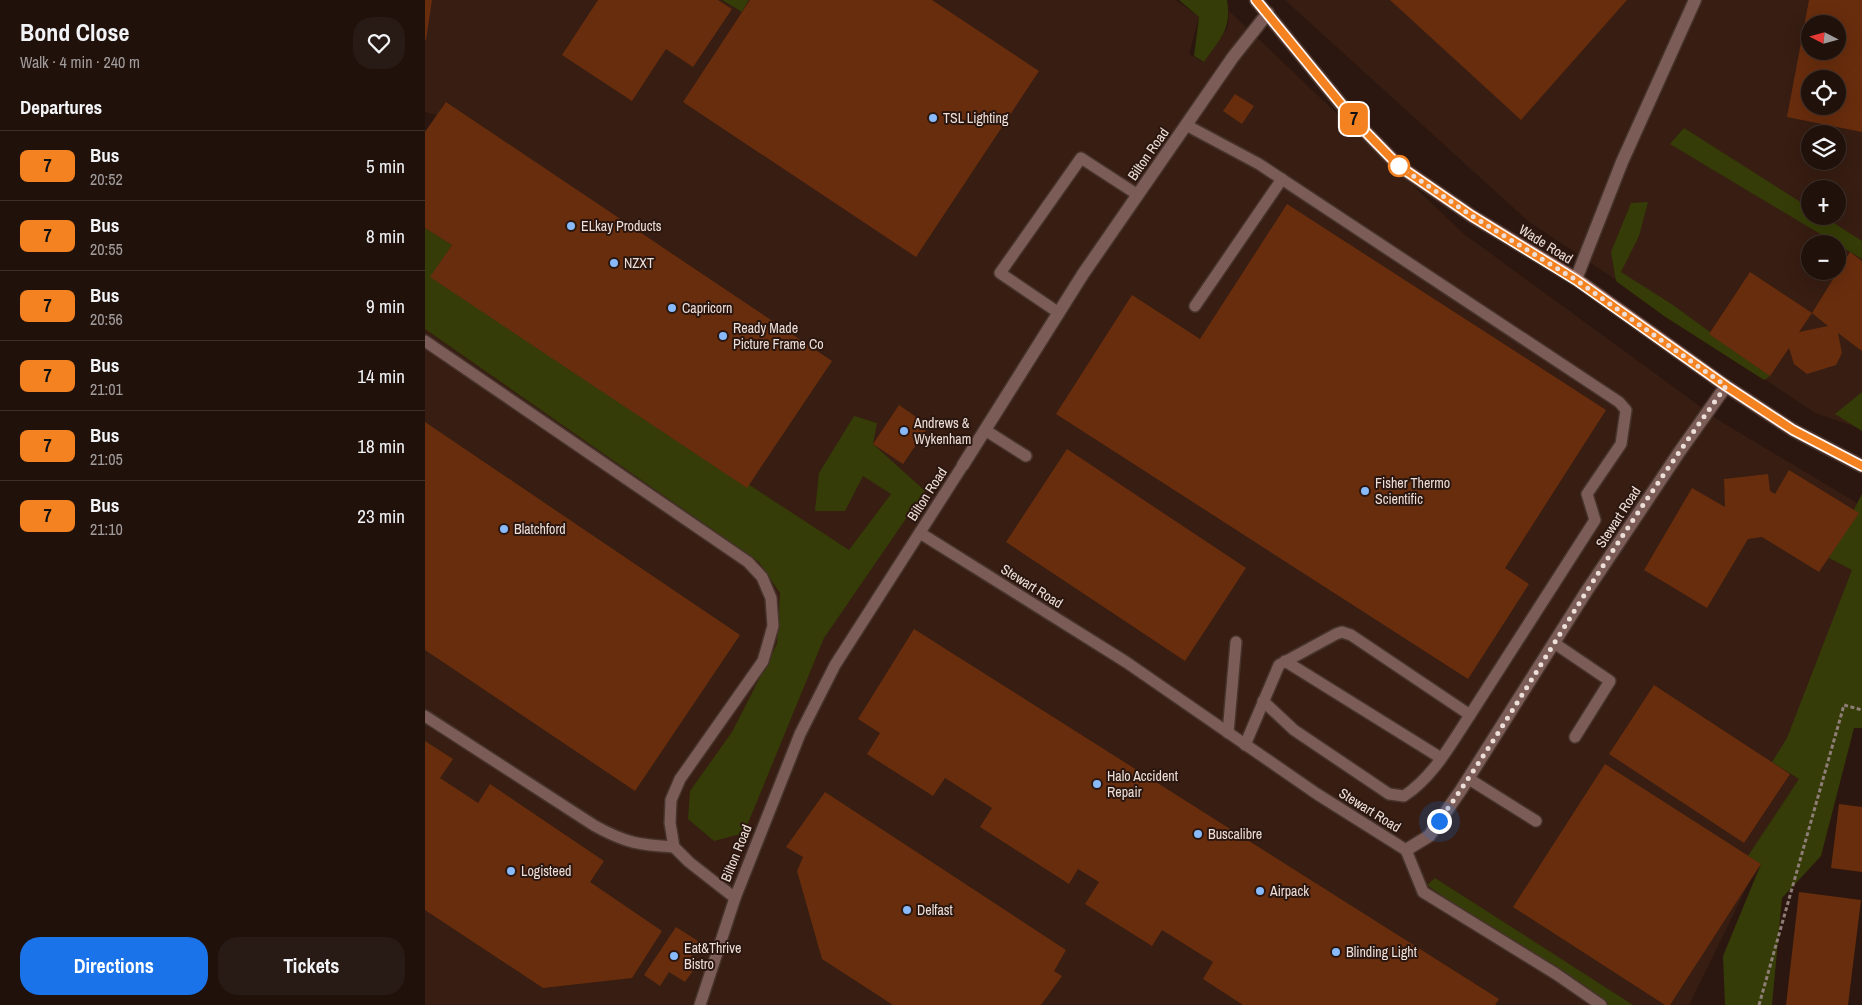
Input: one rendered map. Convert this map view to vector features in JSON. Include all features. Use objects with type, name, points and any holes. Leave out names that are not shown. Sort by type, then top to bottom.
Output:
[{"type":"street","name":"Wade Road","points":[[1256,0],[1355,121],[1399,166],[1472,216],[1576,280],[1726,386],[1793,430],[1862,466]]},
{"type":"street","points":[[1576,280],[1622,162],[1695,0]]},
{"type":"street","name":"Bilton Road","points":[[963,465],[1059,313],[1138,195],[1233,57],[1268,13]]},
{"type":"street","name":"Stewart Road","points":[[1406,850],[1429,836],[1469,779],[1554,643],[1679,451],[1726,386]]},
{"type":"lane","points":[[1186,125],[1259,164],[1619,402],[1625,410],[1621,444],[1587,494],[1595,520],[1470,715],[1441,758],[1417,787],[1404,796],[1389,794],[1294,730],[1263,701]]},
{"type":"lane","points":[[1059,313],[1000,273],[1081,158],[1138,195]]},
{"type":"lane","points":[[1195,306],[1281,179]]},
{"type":"lane","points":[[425,341],[748,562],[763,577],[771,598],[773,626],[763,661],[680,779],[671,800],[670,823],[674,847],[689,862],[735,898]]},
{"type":"lane","points":[[985,430],[1026,456]]},
{"type":"lane","name":"Bilton Road","points":[[700,1005],[735,898],[800,734],[835,665],[963,465]]},
{"type":"lane","name":"Stewart Road","points":[[919,532],[1126,662],[1317,794],[1406,850]]},
{"type":"lane","points":[[1245,745],[1279,665],[1342,632],[1351,635],[1470,715]]},
{"type":"lane","points":[[1228,733],[1236,642]]},
{"type":"lane","points":[[1554,643],[1610,682],[1575,737]]},
{"type":"lane","points":[[1285,661],[1441,758]]},
{"type":"lane","points":[[425,716],[617,838],[640,845],[674,847]]},
{"type":"lane","points":[[1469,779],[1536,820]]},
{"type":"lane","points":[[1406,850],[1423,892],[1556,974],[1601,1005]]},
{"type":"path","points":[[1759,1005],[1844,705],[1862,710]]},
{"type":"shaded area","points":[[425,0],[722,0],[742,12],[749,0],[1176,0],[1199,17],[1189,54],[1203,62],[1228,27],[1229,11],[1464,234],[1720,421],[1862,506],[1862,652],[1689,1005],[425,1005],[425,132],[436,115],[425,112]]},
{"type":"shaded area","points":[[1285,0],[1862,0],[1862,429],[1815,413],[1528,221]]},
{"type":"green space","points":[[722,0],[749,0],[742,12]]},
{"type":"green space","points":[[1179,0],[1227,0],[1228,19],[1226,26],[1220,40],[1204,62],[1194,56],[1199,17]]},
{"type":"green space","points":[[1684,128],[1801,202],[1801,222],[1670,144]]},
{"type":"green space","points":[[1648,202],[1639,236],[1621,272],[1673,305],[1770,376],[1764,380],[1664,316],[1616,281],[1611,252],[1631,203]]},
{"type":"green space","points":[[1805,225],[1837,225],[1862,241],[1862,259],[1846,249],[1846,235],[1822,235]]},
{"type":"green space","points":[[425,228],[452,245],[431,277],[849,550],[891,494],[863,476],[845,511],[815,511],[819,473],[854,416],[877,423],[873,444],[925,491],[824,638],[744,833],[714,841],[688,819],[690,791],[732,732],[777,644],[780,593],[759,562],[425,329]]},
{"type":"green space","points":[[1862,392],[1862,431],[1835,414]]},
{"type":"green space","points":[[1862,494],[1862,728],[1854,728],[1821,856],[1782,898],[1772,1005],[1725,1005],[1723,956],[1761,864],[1748,856],[1799,779],[1772,762],[1787,738],[1852,570],[1829,558]]},
{"type":"green space","points":[[1435,878],[1633,1005],[1599,1005],[1427,885]]},
{"type":"building","points":[[425,0],[432,0],[426,40],[425,40]]},
{"type":"building","points":[[598,0],[718,0],[732,9],[693,67],[666,49],[632,101],[562,55]]},
{"type":"building","points":[[750,0],[932,0],[1039,71],[916,257],[683,102]]},
{"type":"building","points":[[1390,0],[1627,0],[1521,120]]},
{"type":"building","points":[[1809,0],[1862,0],[1862,132],[1846,129],[1846,125],[1827,125],[1787,117],[1801,43],[1801,60],[1846,60],[1846,15],[1806,15]]},
{"type":"building","points":[[1235,94],[1254,106],[1242,124],[1223,111]]},
{"type":"building","points":[[446,102],[832,361],[747,488],[430,277],[452,245],[425,228],[425,132]]},
{"type":"building","name":"Fisher Thermo Scientific","points":[[1287,204],[1606,410],[1505,568],[1529,584],[1468,679],[1056,414],[1132,295],[1200,339]]},
{"type":"building","points":[[1850,252],[1862,261],[1862,351],[1838,333],[1842,353],[1836,365],[1807,374],[1794,364],[1789,348],[1770,376],[1709,334],[1750,272],[1812,313],[1833,280],[1846,280],[1846,258]],"holes":[[[1812,313],[1828,326],[1799,332]]]},
{"type":"building","points":[[899,405],[929,426],[903,464],[873,444]]},
{"type":"building","name":"Blatchford","points":[[425,422],[740,635],[635,791],[425,650]]},
{"type":"building","points":[[1067,449],[1246,568],[1185,661],[1006,542]]},
{"type":"building","points":[[1789,470],[1859,513],[1819,572],[1762,537],[1748,539],[1707,608],[1644,570],[1692,488],[1725,507],[1724,479],[1768,474],[1770,491],[1775,494]]},
{"type":"building","points":[[914,629],[1499,999],[1495,1005],[1243,1005],[1203,979],[1213,962],[1162,930],[1152,946],[1085,904],[1099,882],[1078,869],[1069,884],[980,827],[992,808],[945,778],[933,796],[867,754],[880,733],[858,719]]},
{"type":"building","points":[[1654,685],[1790,774],[1744,843],[1609,754]]},
{"type":"building","name":"Logisteed","points":[[425,741],[453,759],[440,778],[478,803],[490,784],[604,861],[590,882],[662,931],[632,978],[543,988],[425,910]]},
{"type":"building","points":[[1605,764],[1761,864],[1670,1005],[1665,1005],[1513,907]]},
{"type":"building","name":"Delfast","points":[[825,792],[1066,950],[1054,971],[1062,976],[1041,1005],[893,1005],[822,959],[797,871],[803,857],[786,847]]},
{"type":"building","points":[[1839,804],[1862,807],[1862,872],[1831,868]]},
{"type":"building","points":[[1799,892],[1861,900],[1848,1005],[1786,1005]]},
{"type":"building","name":"Eat&Thrive Bistro","points":[[676,927],[701,943],[689,960],[697,965],[685,982],[669,972],[660,986],[644,975]]},
{"type":"bus line","name":"7","points":[[1256,0],[1355,121],[1399,166],[1472,216],[1576,280],[1726,386],[1793,430],[1862,466]]},
{"type":"place","name":"TSL Lighting","points":[[933,118]]},
{"type":"place","name":"ELkay Products","points":[[571,226]]},
{"type":"place","name":"NZXT","points":[[614,263]]},
{"type":"place","name":"Capricorn","points":[[672,308]]},
{"type":"place","name":"Ready Made Picture Frame Co","points":[[723,336]]},
{"type":"place","name":"Andrews & Wykenham","points":[[904,431]]},
{"type":"place","name":"Fisher Thermo Scientific","points":[[1365,491]]},
{"type":"place","name":"Blatchford","points":[[504,529]]},
{"type":"place","name":"Halo Accident Repair","points":[[1097,784]]},
{"type":"place","name":"Buscalibre","points":[[1198,834]]},
{"type":"place","name":"Logisteed","points":[[511,871]]},
{"type":"place","name":"Airpack","points":[[1260,891]]},
{"type":"place","name":"Delfast","points":[[907,910]]},
{"type":"place","name":"Blinding Light","points":[[1336,952]]},
{"type":"place","name":"Eat&Thrive Bistro","points":[[674,956]]},
{"type":"route","points":[[1399,166],[1472,216],[1576,280],[1726,386],[1679,451],[1586,592],[1469,779],[1439,821]]}]
